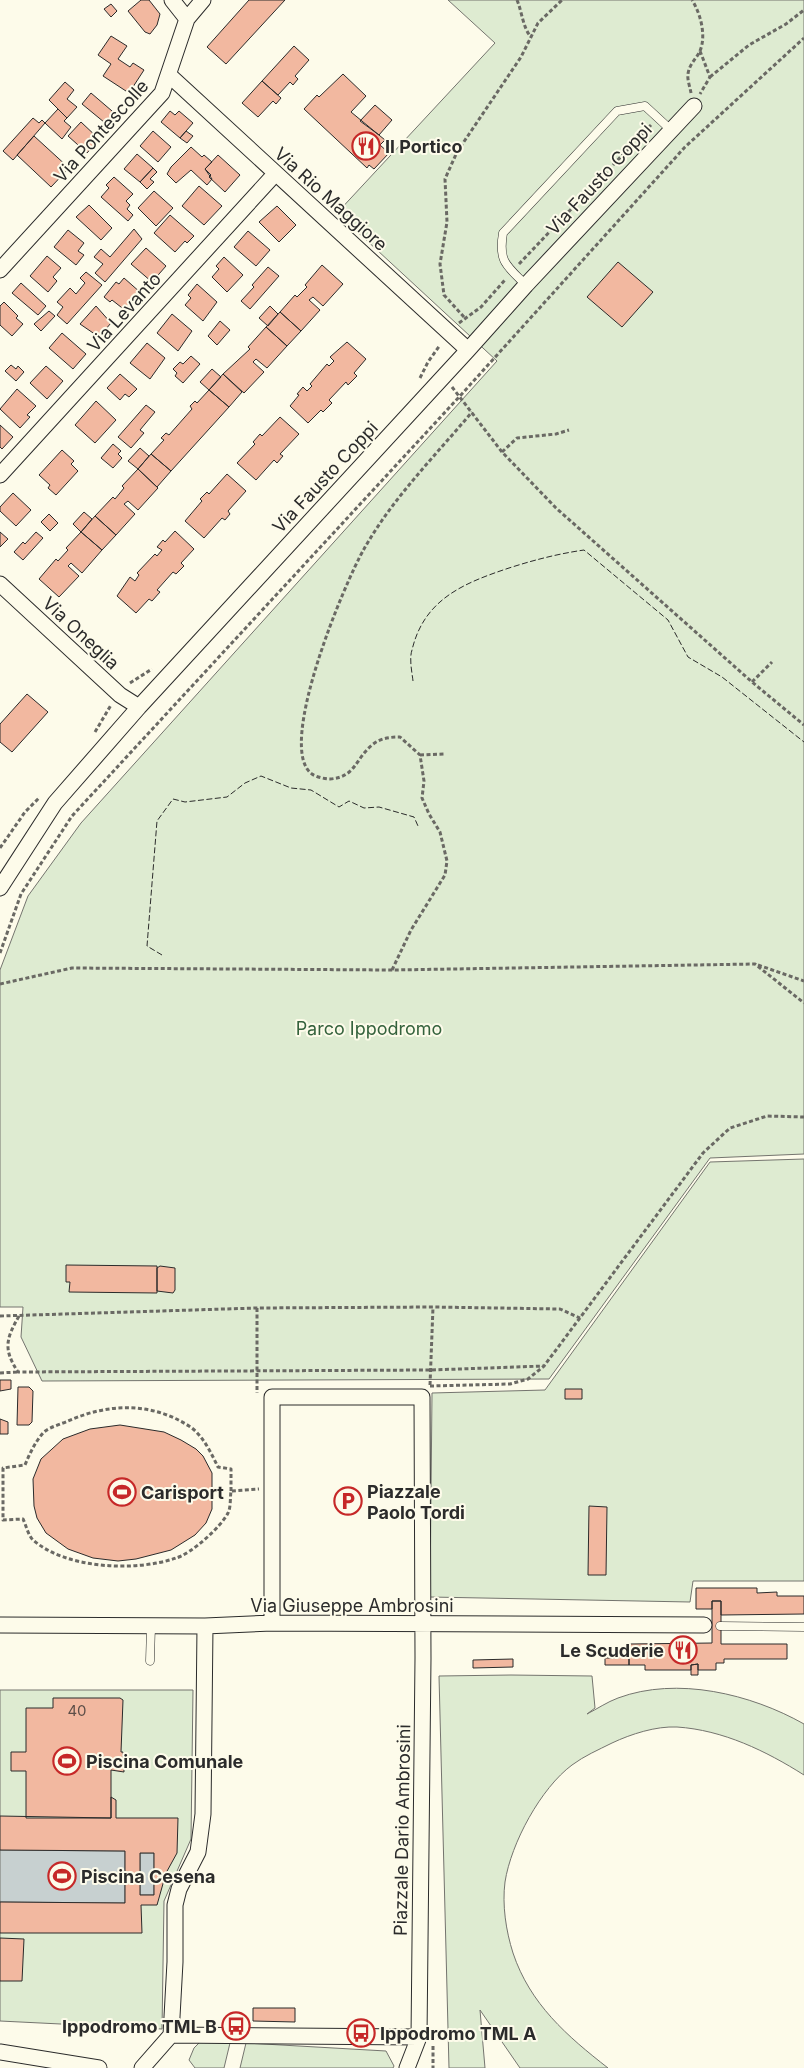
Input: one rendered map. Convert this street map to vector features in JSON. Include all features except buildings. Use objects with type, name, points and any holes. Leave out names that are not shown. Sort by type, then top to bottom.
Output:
[{"type":"street","points":[[172,0],[187,19]]},
{"type":"street","name":"Via Pontescolle","points":[[0,270],[162,93],[187,19],[203,0]]},
{"type":"street","name":"Via Rio Maggiore","points":[[169,75],[468,350]]},
{"type":"street","name":"Via Fausto Coppi","points":[[0,888],[56,803],[139,707],[526,285],[694,106]]},
{"type":"street","name":"Via Levanto","points":[[0,475],[275,174]]},
{"type":"street","name":"Via Oneglia","points":[[0,584],[120,694],[139,707]]},
{"type":"street","points":[[272,1623],[272,1397],[426,1391],[422,1624]]},
{"type":"street","name":"Via Giuseppe Ambrosini","points":[[0,1625],[205,1626],[272,1623],[707,1625]]},
{"type":"street","points":[[0,1635],[19,1624]]},
{"type":"street","name":"Piazzale Dario Ambrosini","points":[[407,2068],[419,2037],[422,1624]]},
{"type":"street","points":[[142,2068],[171,2035],[175,1962],[175,1905],[179,1889],[198,1852],[204,1814],[205,1626]]},
{"type":"street","points":[[171,2035],[419,2037]]},
{"type":"street","points":[[0,2052],[99,2068]]},
{"type":"street","points":[[0,2064],[54,2062]]},
{"type":"lane","points":[[526,285],[506,265],[500,250],[503,233],[617,111],[645,106],[671,130]]},
{"type":"lane","points":[[150,1661],[151,1626]]},
{"type":"lane","points":[[720,1626],[804,1627]]},
{"type":"path","points":[[517,0],[525,19],[526,32],[531,37]]},
{"type":"path","points":[[464,317],[444,295],[440,264],[447,222],[445,179],[457,152],[521,57],[538,23],[562,0]]},
{"type":"path","points":[[692,0],[702,22],[700,51],[710,77]]},
{"type":"path","points":[[694,106],[710,77],[750,46],[786,24],[804,10]]},
{"type":"path","points":[[0,953],[21,894],[72,816],[460,396],[685,147],[804,38]]},
{"type":"path","points":[[694,106],[687,75],[689,67],[700,51]]},
{"type":"path","points":[[428,362],[460,396],[502,452],[556,508],[752,682],[804,725]]},
{"type":"path","points":[[392,970],[411,930],[445,875],[445,846],[422,798],[424,781],[420,755],[400,737],[387,737],[372,745],[354,768],[342,778],[326,779],[311,774],[303,760],[302,728],[308,695],[335,610],[364,548],[399,500],[472,412]]},
{"type":"path","points":[[502,452],[517,438],[556,434],[569,430]]},
{"type":"path","points":[[752,682],[772,662]]},
{"type":"path","points":[[420,755],[444,754]]},
{"type":"path","points":[[755,964],[804,1003]]},
{"type":"path","points":[[0,984],[72,968],[392,970],[755,964],[804,981]]},
{"type":"path","points":[[433,1307],[431,1370],[426,1391],[510,1384],[528,1379],[544,1366],[703,1153],[730,1128],[767,1116],[804,1117]]},
{"type":"path","points":[[0,1316],[257,1308],[433,1307],[560,1309],[580,1318]]},
{"type":"path","points":[[18,1372],[8,1357],[7,1343],[10,1330],[19,1316]]},
{"type":"path","points":[[0,1373],[431,1370],[544,1366]]},
{"type":"path","points":[[111,1407],[140,1408],[164,1414],[191,1427],[208,1447],[218,1467],[231,1469],[231,1491],[229,1512],[220,1525],[178,1558],[155,1563],[115,1565],[80,1563],[56,1554],[32,1539],[23,1519],[3,1520],[1,1489],[3,1468],[25,1465],[32,1447],[45,1431],[78,1416],[111,1407]]},
{"type":"path","points":[[231,1491],[259,1488]]},
{"type":"green space","name":"Parco Ippodromo","points":[[448,0],[804,0],[804,1154],[710,1158],[549,1379],[42,1381],[21,1337],[23,1307],[0,1307],[0,970],[28,896],[81,823],[497,361],[337,213],[495,43]]},
{"type":"green space","points":[[804,1159],[804,1581],[693,1581],[690,1602],[430,1597],[432,1393],[545,1390],[710,1162]]},
{"type":"green space","points":[[439,1676],[592,1676],[595,1708],[587,1714],[618,1698],[641,1692],[664,1689],[689,1689],[737,1697],[761,1704],[804,1724],[804,1775],[759,1750],[727,1737],[694,1729],[661,1728],[644,1731],[619,1740],[591,1753],[572,1765],[549,1788],[529,1818],[514,1850],[505,1882],[505,1918],[513,1953],[529,1988],[552,2018],[578,2044],[608,2068],[520,2068],[480,2010],[485,2068],[449,2068]]},
{"type":"green space","points":[[0,1690],[193,1690],[191,1839],[164,1901],[162,2029],[0,2021]]},
{"type":"green space","points":[[200,2042],[230,2043],[224,2068],[195,2068],[189,2060],[194,2048]]},
{"type":"green space","points":[[246,2043],[386,2051],[394,2066],[393,2068],[240,2068]]},
{"type":"shaded area","name":"Piscina Cesena","points":[[0,1850],[125,1851],[125,1903],[0,1902]]},
{"type":"shaded area","points":[[140,1853],[154,1853],[154,1895],[140,1895]]},
{"type":"fence","points":[[413,681],[411,657],[418,632],[426,618],[448,596],[477,580],[509,568],[564,553],[584,550],[668,620],[688,657],[722,677],[804,742]]},
{"type":"fence","points":[[162,955],[147,946],[157,821],[173,799],[185,802],[227,797],[245,783],[261,776],[291,788],[311,790],[339,807],[349,801],[364,808],[379,807],[414,817],[418,826]]},
{"type":"place","name":"Il Portico","points":[[366,146]]},
{"type":"place","name":"Carisport","points":[[122,1492]]},
{"type":"place","name":"Piazzale Paolo Tordi","points":[[348,1501]]},
{"type":"place","name":"Le Scuderie","points":[[683,1650]]},
{"type":"place","name":"Piscina Comunale","points":[[67,1761]]},
{"type":"place","name":"Piscina Cesena","points":[[62,1876]]},
{"type":"place","name":"Ippodromo TML B","points":[[236,2026]]},
{"type":"place","name":"Ippodromo TML A","points":[[361,2033]]}]
